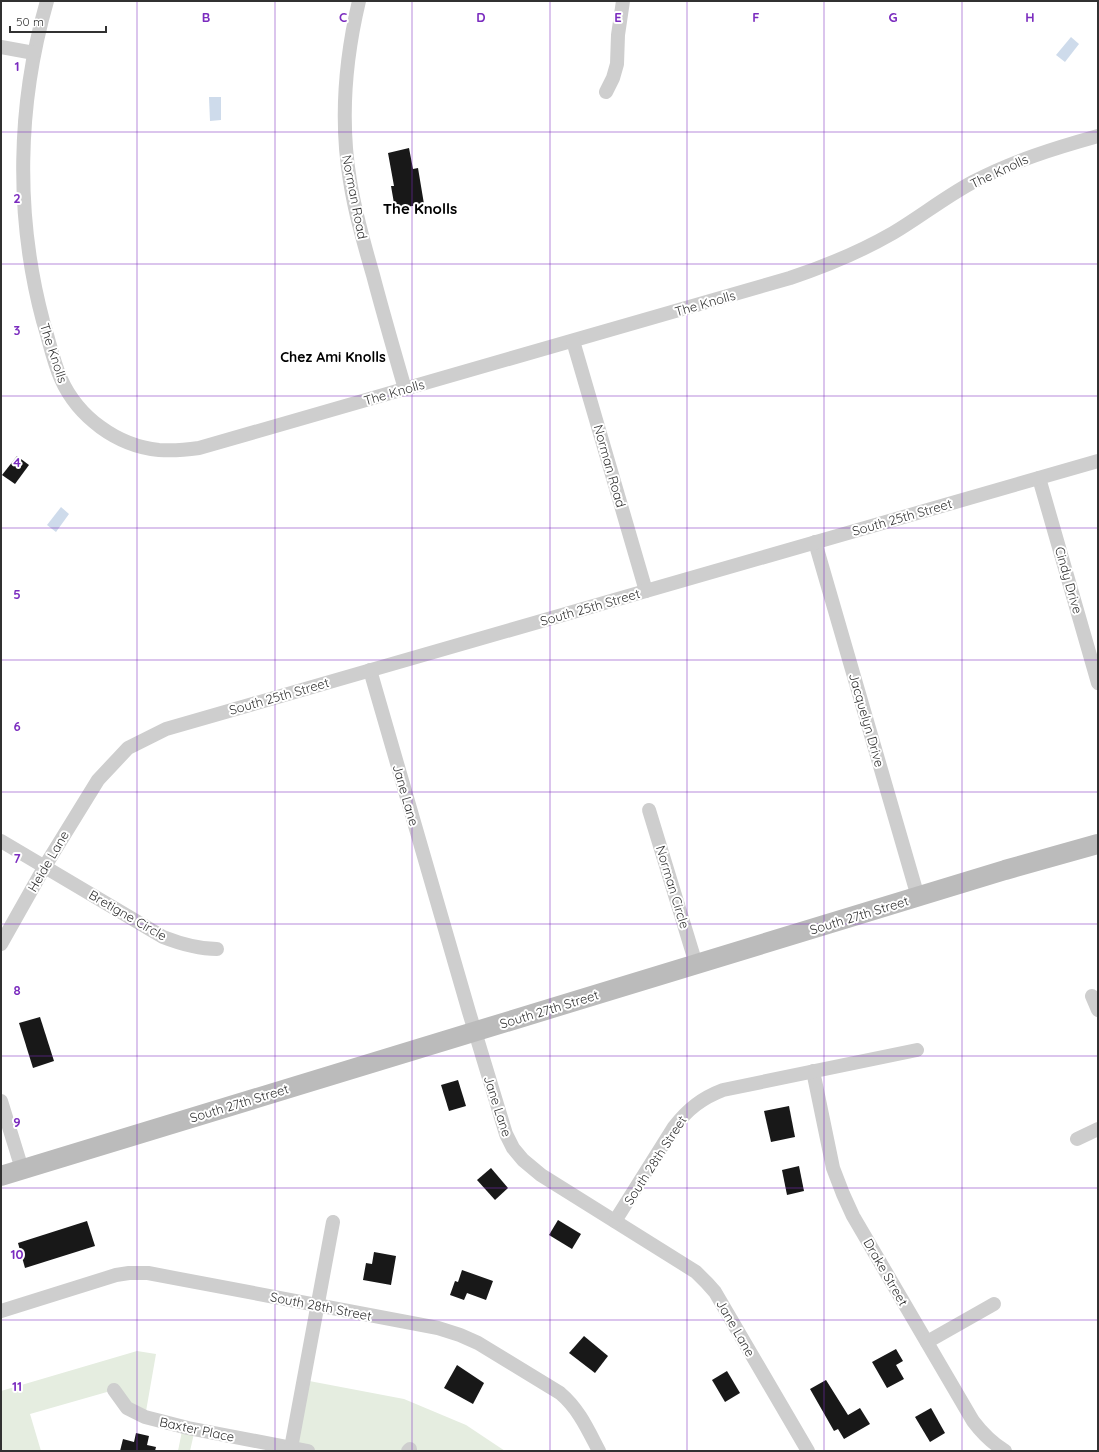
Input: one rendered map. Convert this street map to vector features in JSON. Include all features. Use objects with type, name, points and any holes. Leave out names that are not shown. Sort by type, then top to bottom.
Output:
[{"type":"main road","name":"South 27th Street","points":[[1,1176],[696,964],[1020,866],[1098,844]]},
{"type":"street","name":"The Knolls","points":[[47,1],[34,53],[27,95],[23,146],[25,222],[31,266],[39,306],[61,378],[76,404],[89,418],[105,431],[139,446],[159,450],[179,450],[203,447],[790,278],[825,266],[858,252],[894,232],[954,193],[1009,164],[1044,151],[1098,136]]},
{"type":"street","name":"Norman Road","points":[[359,1],[348,60],[345,99],[345,138],[350,181],[357,219],[405,389]]},
{"type":"street","points":[[606,92],[618,64],[618,35],[623,1]]},
{"type":"street","points":[[1,47],[34,53]]},
{"type":"street","name":"Norman Road","points":[[573,341],[646,591]]},
{"type":"street","name":"South 25th Street","points":[[98,780],[128,748],[166,729],[1098,461]]},
{"type":"street","name":"Cindy Drive","points":[[1039,478],[1098,683]]},
{"type":"street","name":"Jacquelyn Drive","points":[[815,542],[918,897]]},
{"type":"street","name":"Jane Lane","points":[[370,670],[475,1031],[506,1134],[513,1148],[531,1168],[696,1272],[708,1282],[808,1451]]},
{"type":"street","name":"Heide Lane","points":[[1,944],[45,866],[98,780]]},
{"type":"street","name":"Norman Circle","points":[[650,810],[696,964]]},
{"type":"street","name":"Bretigne Circle","points":[[1,841],[163,937],[181,944],[203,949],[218,949]]},
{"type":"street","points":[[1092,996],[1098,1010]]},
{"type":"street","name":"South 28th Street","points":[[615,1222],[674,1127],[683,1115],[695,1104],[708,1096],[723,1090],[917,1050]]},
{"type":"street","name":"Drake Street","points":[[813,1071],[834,1168],[843,1194],[854,1216],[973,1421],[982,1433],[994,1444],[1005,1451]]},
{"type":"street","points":[[1,1100],[22,1169]]},
{"type":"street","points":[[1077,1139],[1098,1129]]},
{"type":"street","points":[[291,1448],[333,1222]]},
{"type":"street","name":"South 28th Street","points":[[1,1310],[116,1275],[148,1273],[438,1328],[478,1343],[560,1393],[579,1413],[599,1451]]},
{"type":"street","points":[[927,1342],[994,1304]]},
{"type":"street","name":"Baxter Place","points":[[114,1390],[127,1408],[145,1417],[188,1428],[308,1451]]},
{"type":"shaded area","points":[[137,1351],[156,1354],[145,1417],[114,1390],[30,1414],[41,1451],[1,1451],[1,1391]]},
{"type":"shaded area","points":[[304,1380],[404,1399],[466,1425],[505,1451],[308,1451],[291,1448]]},
{"type":"shaded area","points":[[183,1426],[195,1429],[190,1451],[178,1451]]},
{"type":"water","points":[[1071,37],[1079,44],[1065,62],[1056,55]]},
{"type":"water","points":[[209,97],[221,97],[221,120],[210,121]]},
{"type":"water","points":[[61,507],[69,514],[56,532],[47,525]]},
{"type":"building","points":[[409,148],[413,169],[418,168],[424,204],[395,209],[391,186],[394,186],[388,153]]},
{"type":"building","points":[[17,456],[29,465],[15,484],[2,475]]},
{"type":"building","points":[[40,1017],[54,1061],[33,1068],[19,1023]]},
{"type":"building","points":[[458,1080],[466,1106],[449,1111],[441,1085]]},
{"type":"building","points":[[789,1106],[795,1137],[771,1142],[764,1111]]},
{"type":"building","points":[[799,1166],[804,1191],[787,1195],[782,1170]]},
{"type":"building","points":[[491,1168],[508,1188],[495,1200],[477,1180]]},
{"type":"building","points":[[558,1220],[581,1234],[572,1249],[549,1235]]},
{"type":"building","points":[[87,1221],[95,1246],[25,1268],[18,1243]]},
{"type":"building","points":[[374,1252],[396,1256],[391,1285],[363,1280],[366,1263],[372,1264]]},
{"type":"building","points":[[462,1270],[493,1281],[486,1300],[467,1293],[464,1300],[450,1295],[455,1281],[458,1282]]},
{"type":"building","points":[[584,1336],[608,1356],[595,1373],[569,1353]]},
{"type":"building","points":[[896,1349],[903,1361],[896,1365],[904,1379],[887,1388],[872,1362]]},
{"type":"building","points":[[457,1365],[484,1383],[473,1404],[444,1388]]},
{"type":"building","points":[[727,1371],[740,1393],[725,1402],[712,1380]]},
{"type":"building","points":[[826,1380],[848,1415],[860,1408],[870,1424],[844,1439],[838,1429],[834,1431],[810,1389]]},
{"type":"building","points":[[931,1408],[945,1433],[930,1442],[915,1417]]},
{"type":"building","points":[[136,1433],[149,1436],[147,1445],[156,1447],[155,1451],[120,1451],[123,1439],[134,1442]]},
{"type":"district","name":"The Knolls","points":[[420,208]]},
{"type":"district","name":"Chez Ami Knolls","points":[[333,357]]}]
